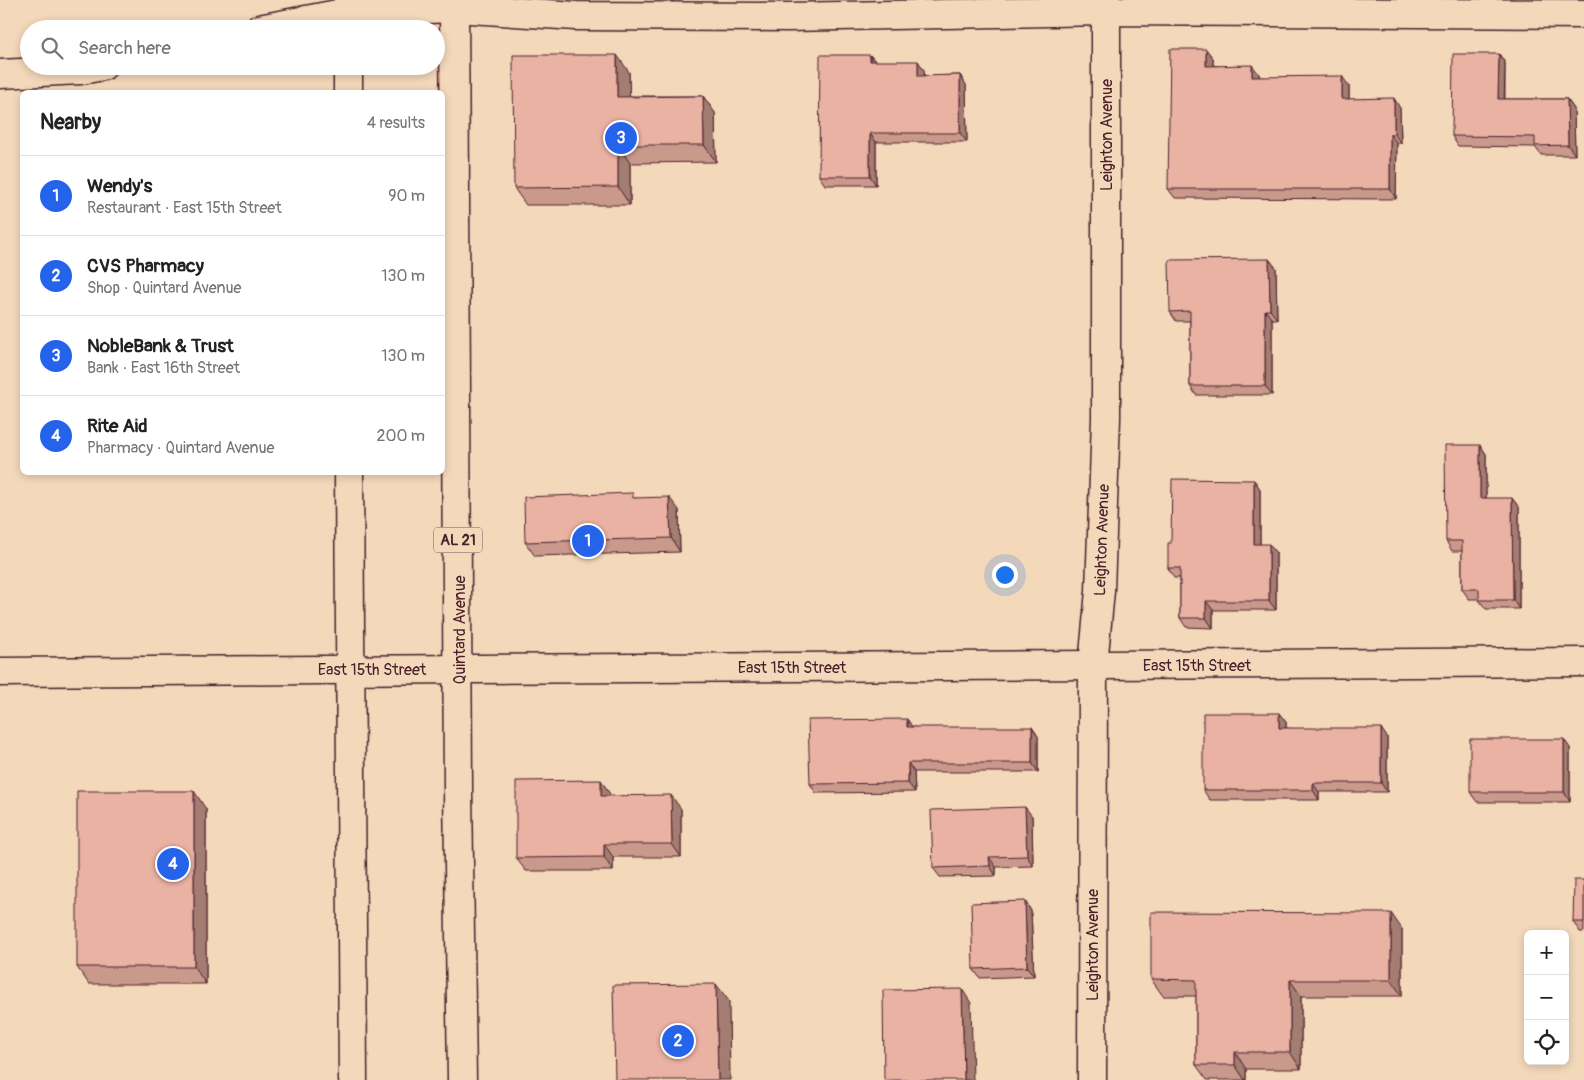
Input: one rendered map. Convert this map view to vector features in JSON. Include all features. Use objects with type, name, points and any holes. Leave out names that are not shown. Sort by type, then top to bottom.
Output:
[{"type":"main road","points":[[312,20],[348,14],[454,4],[576,16],[757,17],[1106,5],[1583,10]]},
{"type":"main road","name":"Quintard Avenue","points":[[454,4],[462,1080]]},
{"type":"main road","name":"Leighton Avenue","points":[[1092,1080],[1093,665],[1100,591],[1106,418],[1106,5]]},
{"type":"main road","points":[[0,74],[20,73]]},
{"type":"main road","points":[[348,75],[348,90]]},
{"type":"main road","points":[[349,475],[353,1080]]},
{"type":"main road","name":"East 15th Street","points":[[0,672],[1584,662]]},
{"type":"building","points":[[1170,49],[1206,49],[1206,66],[1252,65],[1252,77],[1342,76],[1342,99],[1394,98],[1394,134],[1390,134],[1390,189],[1168,189]]},
{"type":"building","points":[[1453,54],[1499,54],[1498,99],[1567,99],[1568,145],[1535,146],[1535,137],[1452,136]]},
{"type":"building","points":[[513,55],[617,55],[617,97],[703,96],[704,145],[618,145],[618,187],[514,188]]},
{"type":"building","points":[[820,55],[870,55],[870,61],[918,61],[918,76],[960,75],[960,133],[870,133],[870,176],[819,176]]},
{"type":"building","points":[[1269,259],[1270,310],[1265,310],[1265,386],[1190,386],[1190,311],[1170,312],[1169,260]]},
{"type":"building","points":[[1445,445],[1480,445],[1480,498],[1512,498],[1513,600],[1479,600],[1479,589],[1462,589],[1462,541],[1446,541]]},
{"type":"building","points":[[1172,479],[1254,480],[1254,544],[1269,544],[1269,601],[1206,601],[1206,618],[1180,618],[1180,568],[1168,568],[1168,543],[1171,543]]},
{"type":"building","points":[[633,493],[633,498],[669,497],[671,538],[525,542],[524,497]]},
{"type":"building","points":[[1203,713],[1279,713],[1279,728],[1381,728],[1381,783],[1313,783],[1313,790],[1203,790]]},
{"type":"building","points":[[907,719],[907,727],[1032,727],[1032,763],[908,763],[908,783],[810,784],[808,720]]},
{"type":"building","points":[[1470,739],[1564,739],[1564,792],[1470,792]]},
{"type":"building","points":[[601,780],[601,796],[671,795],[672,844],[604,844],[604,857],[516,858],[516,781]]},
{"type":"building","points":[[77,791],[194,791],[194,967],[77,967]]},
{"type":"building","points":[[1025,807],[1027,856],[989,857],[990,866],[933,868],[931,810]]},
{"type":"building","points":[[1574,880],[1584,880],[1584,922],[1573,922]]},
{"type":"building","points":[[1025,901],[1027,967],[973,969],[971,903]]},
{"type":"building","points":[[1151,912],[1391,913],[1391,980],[1290,980],[1290,1052],[1235,1052],[1235,1065],[1196,1065],[1196,980],[1151,979]]},
{"type":"building","points":[[716,984],[718,1080],[615,1080],[613,985]]},
{"type":"building","points":[[962,989],[964,1080],[884,1080],[883,990]]},
{"type":"place","name":"NobleBank & Trust","points":[[621,138]]},
{"type":"place","name":"Wendy's","points":[[588,541]]},
{"type":"place","name":"Rite Aid","points":[[173,864]]},
{"type":"place","name":"CVS Pharmacy","points":[[678,1041]]}]
